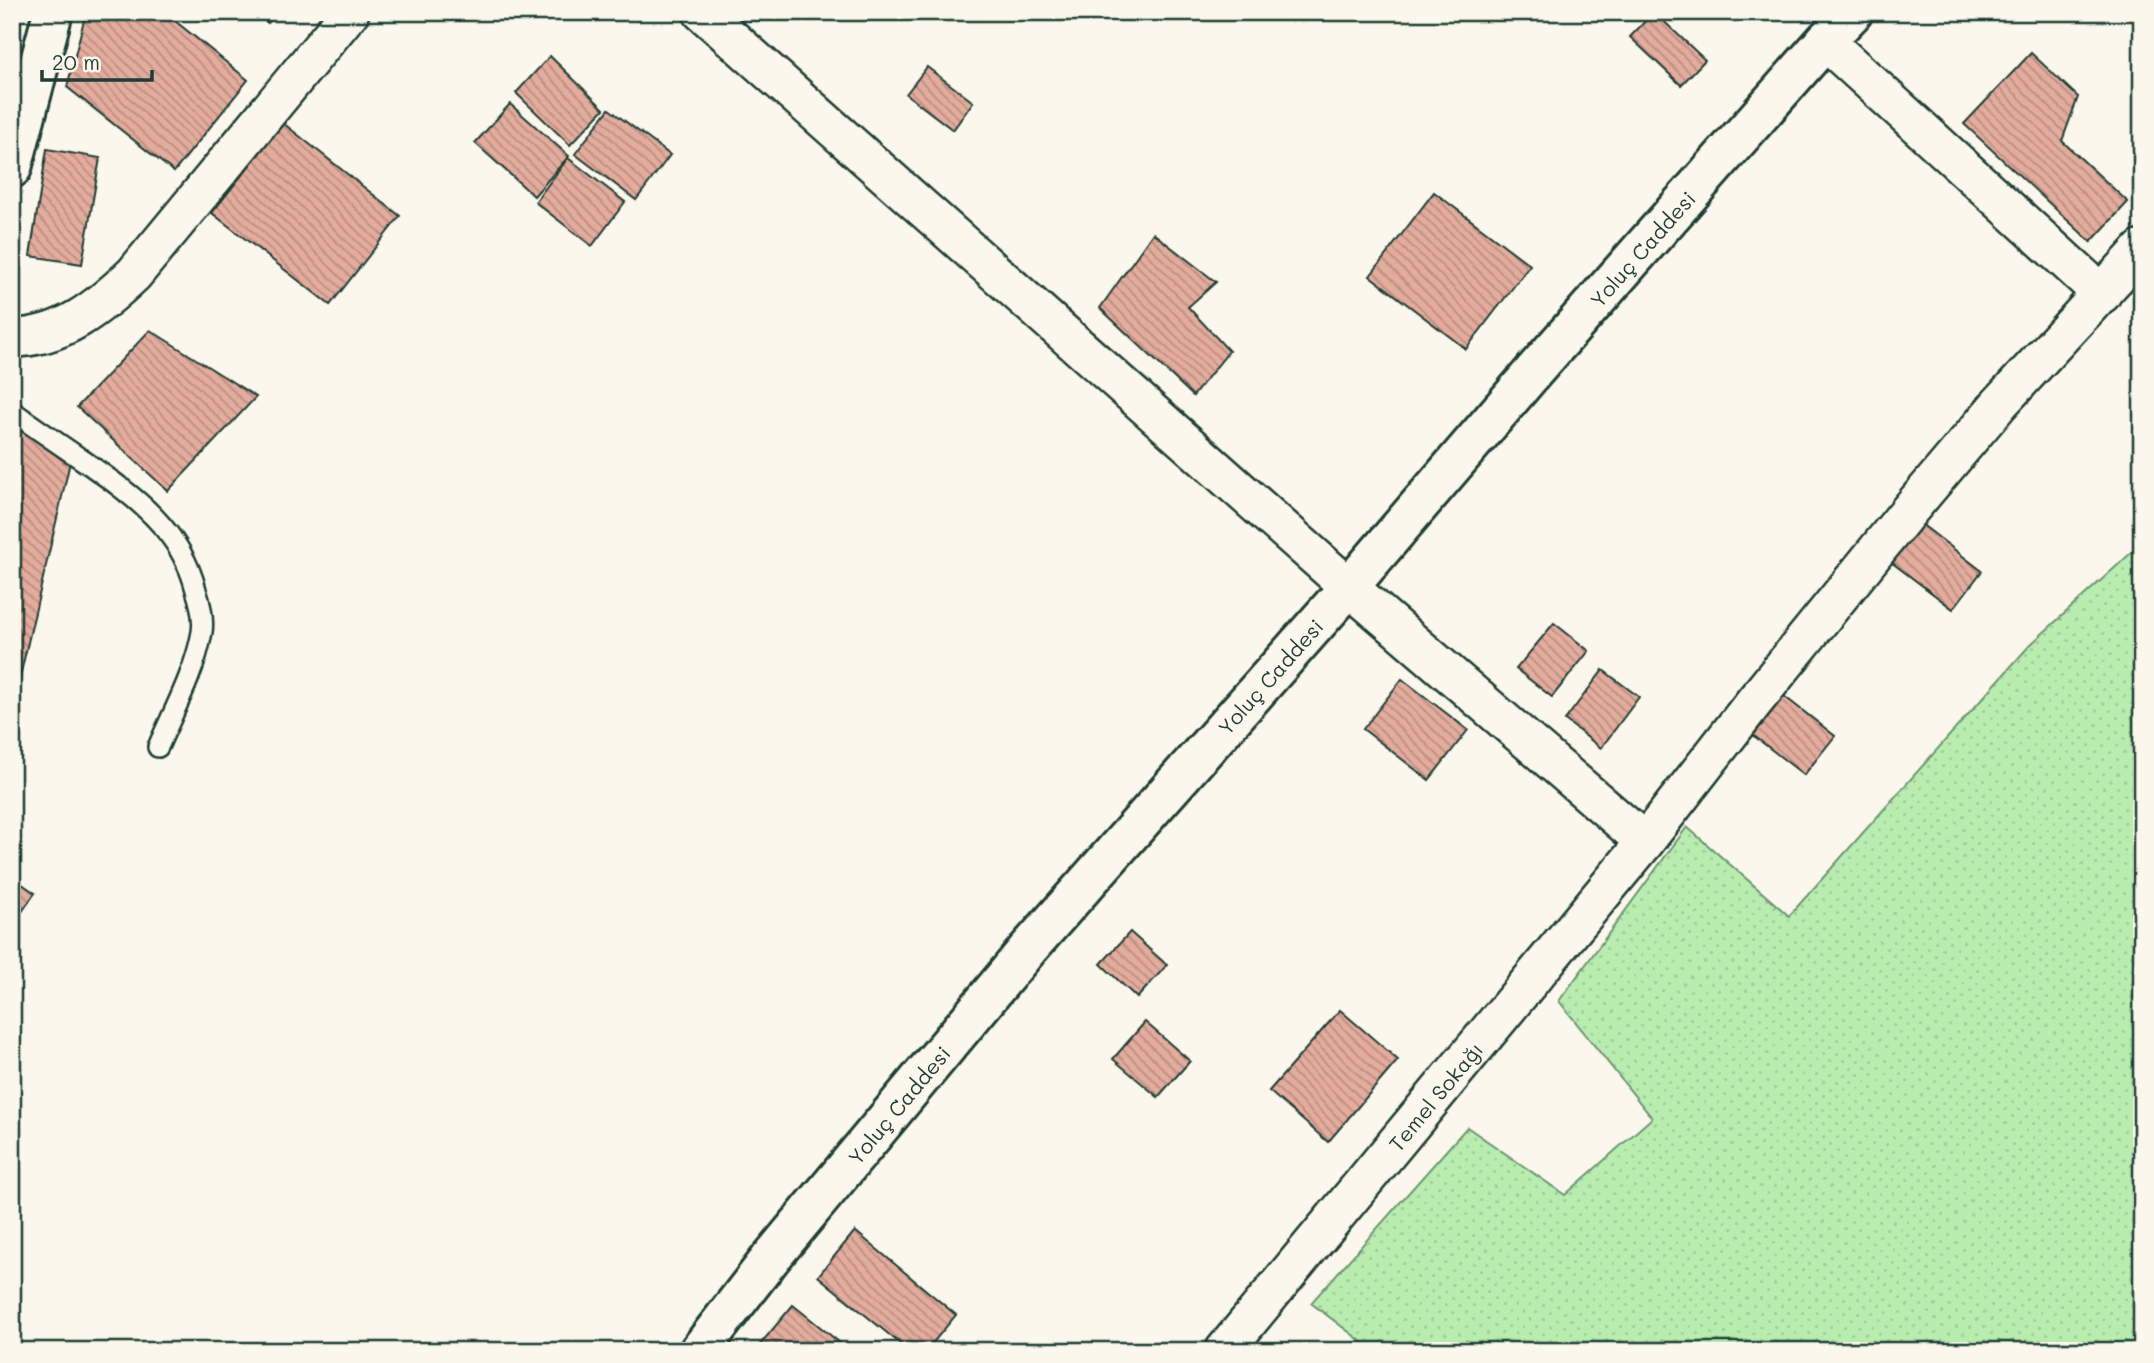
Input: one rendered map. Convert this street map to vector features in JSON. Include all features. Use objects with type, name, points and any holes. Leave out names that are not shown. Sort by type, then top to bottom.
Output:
[{"type":"street","points":[[12,168],[23,81],[53,12]]},
{"type":"street","points":[[12,338],[28,338],[64,327],[100,306],[134,274],[350,12]]},
{"type":"street","points":[[702,12],[1349,587],[1645,842]]},
{"type":"street","name":"Yoluç Caddesi","points":[[699,1351],[770,1259],[1028,949],[1349,587],[1534,371],[1853,12]]},
{"type":"street","points":[[1825,41],[2102,294],[2142,249]]},
{"type":"street","name":"Temel Sokağı","points":[[1224,1351],[1645,842],[1907,513],[2000,403],[2102,294]]},
{"type":"lane","points":[[12,411],[150,510],[183,554],[200,603],[203,629],[195,660],[158,747]]},
{"type":"green space","points":[[2142,543],[2142,1351],[1374,1351],[1311,1303],[1467,1127],[1565,1195],[1652,1118],[1559,1001],[1687,827],[1789,916],[2030,645]]},
{"type":"building","points":[[86,12],[164,12],[248,80],[174,172],[67,87]]},
{"type":"building","points":[[255,12],[277,12],[268,23]]},
{"type":"building","points":[[1654,12],[1705,60],[1681,85],[1630,37]]},
{"type":"building","points":[[2031,53],[2078,97],[2062,141],[2128,202],[2091,242],[1964,124]]},
{"type":"building","points":[[550,56],[604,109],[570,145],[516,93]]},
{"type":"building","points":[[927,67],[973,102],[953,130],[906,94]]},
{"type":"building","points":[[510,104],[569,156],[534,196],[475,143]]},
{"type":"building","points":[[609,109],[670,155],[636,200],[575,154]]},
{"type":"building","points":[[283,123],[400,216],[330,305],[212,213]]},
{"type":"building","points":[[47,149],[100,158],[82,264],[30,256]]},
{"type":"building","points":[[568,158],[625,202],[592,246],[535,202]]},
{"type":"building","points":[[1434,192],[1530,265],[1466,349],[1370,276]]},
{"type":"building","points":[[1153,233],[1216,282],[1188,307],[1229,351],[1193,396],[1100,308]]},
{"type":"building","points":[[150,330],[256,397],[168,491],[77,407]]},
{"type":"building","points":[[12,419],[71,458],[12,711]]},
{"type":"building","points":[[1907,513],[1982,571],[1953,609],[1878,552]]},
{"type":"building","points":[[1554,623],[1589,651],[1552,697],[1516,669]]},
{"type":"building","points":[[1603,670],[1639,697],[1601,748],[1565,720]]},
{"type":"building","points":[[1402,679],[1468,730],[1429,780],[1363,729]]},
{"type":"building","points":[[1780,693],[1835,736],[1804,775],[1749,732]]},
{"type":"building","points":[[12,877],[35,893],[12,926]]},
{"type":"building","points":[[1130,932],[1167,965],[1137,998],[1101,964]]},
{"type":"building","points":[[1340,1010],[1398,1060],[1328,1142],[1269,1091]]},
{"type":"building","points":[[1145,1022],[1190,1061],[1158,1097],[1113,1059]]},
{"type":"building","points":[[855,1231],[956,1315],[926,1351],[909,1351],[818,1276]]},
{"type":"building","points":[[793,1305],[850,1351],[759,1351],[757,1348]]}]
